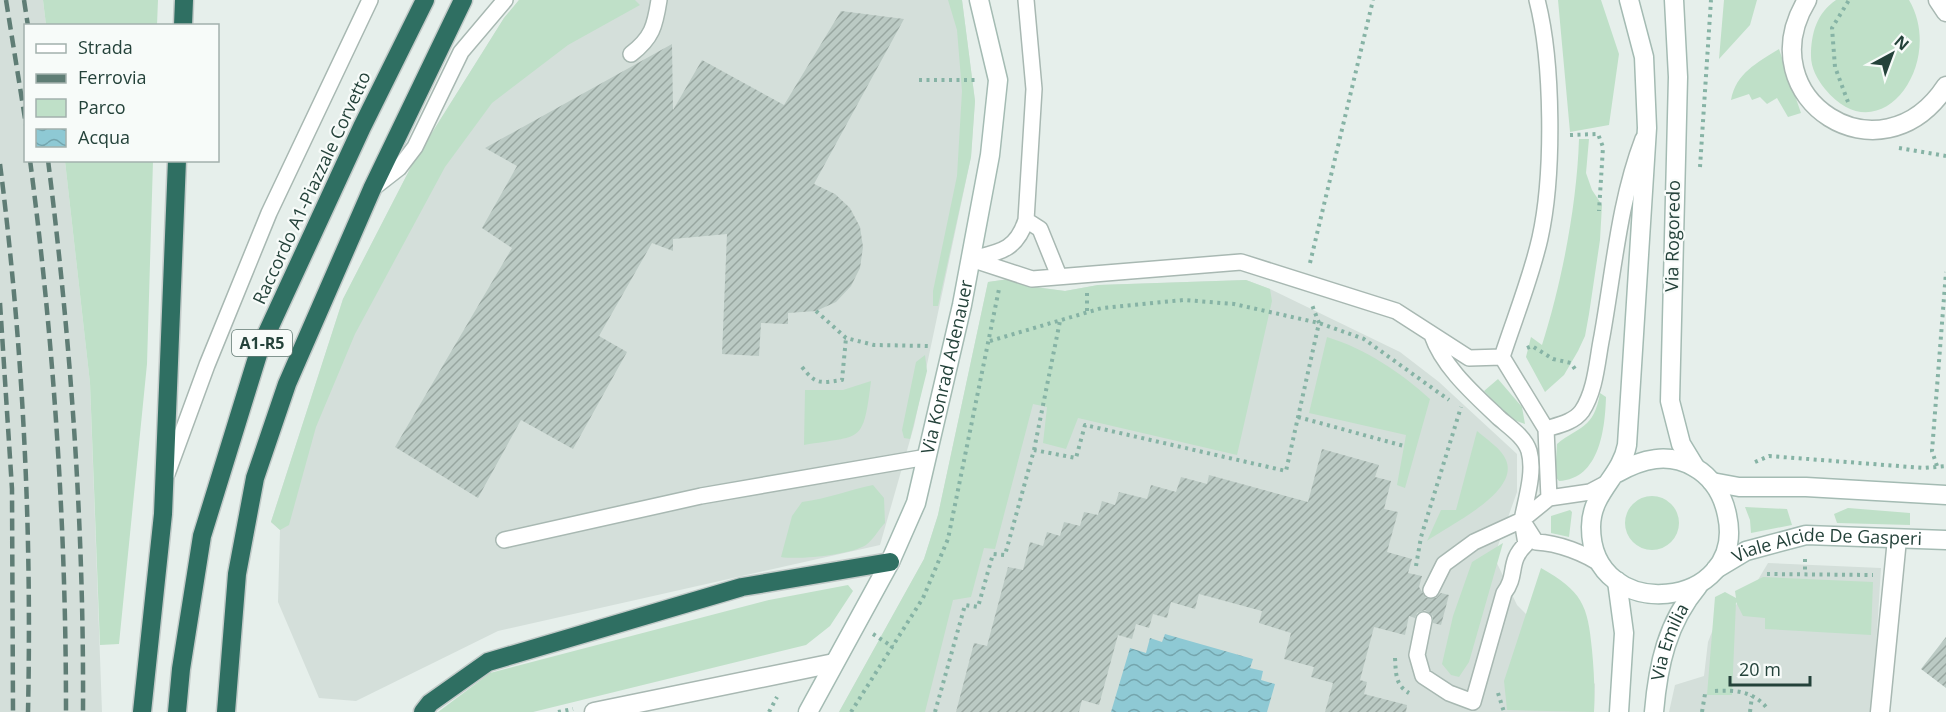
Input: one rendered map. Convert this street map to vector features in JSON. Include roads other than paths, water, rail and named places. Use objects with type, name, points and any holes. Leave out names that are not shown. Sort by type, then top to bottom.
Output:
[{"type":"highway","points":[[183,24],[184,0]]},
{"type":"highway","name":"Raccordo A1-Piazzale Corvetto","points":[[177,712],[181,669],[202,536],[260,348],[362,127],[425,0]]},
{"type":"highway","name":"A1-R5","points":[[226,712],[237,574],[255,478],[287,384],[372,189],[463,0]]},
{"type":"highway","points":[[142,712],[165,482],[177,162]]},
{"type":"highway","points":[[423,712],[430,703],[488,662],[742,587],[890,562]]},
{"type":"highway","points":[[237,574],[238,712]]},
{"type":"street","name":"Via Konrad Adenauer","points":[[808,712],[890,562],[916,503],[971,259],[990,155],[998,80],[979,0]]},
{"type":"street","points":[[1623,0],[1639,33]]},
{"type":"street","points":[[1612,478],[1635,463],[1655,458],[1676,459],[1695,467],[1712,482],[1724,501],[1729,524],[1728,541],[1722,558],[1708,576],[1686,591],[1667,595],[1648,595],[1617,580],[1603,566],[1594,548],[1591,529],[1592,512],[1612,478],[1625,458],[1627,446],[1647,128],[1647,82],[1639,33],[1629,0]]},
{"type":"street","name":"Via Rogoredo","points":[[1674,0],[1678,77],[1670,401],[1681,444],[1695,467]]},
{"type":"street","points":[[1807,0],[1799,14],[1792,38],[1792,63],[1800,86],[1814,107],[1835,122],[1858,130],[1877,131],[1896,128],[1913,121],[1934,105],[1946,86]]},
{"type":"street","points":[[1938,0],[1946,12]]},
{"type":"street","points":[[1712,482],[1739,487],[1806,487],[1946,495]]},
{"type":"street","name":"Viale Alcide De Gasperi","points":[[1708,576],[1746,551],[1806,535],[1946,540]]},
{"type":"street","points":[[1880,712],[1897,539]]},
{"type":"street","name":"Via Emilia","points":[[1654,712],[1659,666],[1665,643],[1681,610],[1708,576]]},
{"type":"street","name":"Via Emilia","points":[[1617,580],[1624,640],[1619,712]]},
{"type":"street","points":[[594,712],[834,663]]},
{"type":"lane","points":[[165,482],[207,365],[269,213],[370,0]]},
{"type":"lane","points":[[372,189],[399,168],[415,147],[461,52],[505,0]]},
{"type":"lane","points":[[631,54],[647,41],[653,27],[659,0]]},
{"type":"lane","points":[[971,259],[1000,251],[1020,238],[1026,220],[1034,88],[1026,0]]},
{"type":"lane","points":[[1537,0],[1546,50],[1549,171],[1540,237],[1505,361],[1546,429],[1549,498]]},
{"type":"lane","points":[[1546,429],[1572,420],[1587,402],[1596,368],[1627,190],[1647,128]]},
{"type":"lane","points":[[1026,220],[1040,229],[1059,276]]},
{"type":"lane","points":[[971,259],[1032,279],[1241,262],[1396,311],[1469,358],[1505,361]]},
{"type":"lane","points":[[1424,620],[1417,655],[1423,676],[1449,693],[1473,702],[1504,593],[1510,585],[1515,554],[1526,544],[1522,520],[1530,476],[1529,451],[1517,433],[1471,391],[1437,349],[1432,335]]},
{"type":"lane","points":[[504,540],[701,496],[927,457]]},
{"type":"lane","points":[[1431,590],[1444,564],[1465,548],[1522,520],[1549,498],[1590,492],[1612,478]]},
{"type":"lane","points":[[1522,520],[1536,542],[1581,554],[1603,566]]},
{"type":"water","points":[[1165,634],[1253,659],[1250,668],[1263,671],[1261,680],[1275,684],[1267,712],[1111,712],[1130,648],[1146,653],[1150,638],[1162,642]]},
{"type":"railway","points":[[6,0],[24,112]]},
{"type":"railway","points":[[24,0],[28,24]]},
{"type":"railway","points":[[30,162],[46,298],[57,436],[64,574],[66,712]]},
{"type":"railway","points":[[48,162],[63,298],[74,436],[81,574],[83,712]]},
{"type":"railway","points":[[0,164],[15,301],[24,438],[29,575],[28,712]]},
{"type":"railway","points":[[0,303],[12,489],[13,712]]}]
